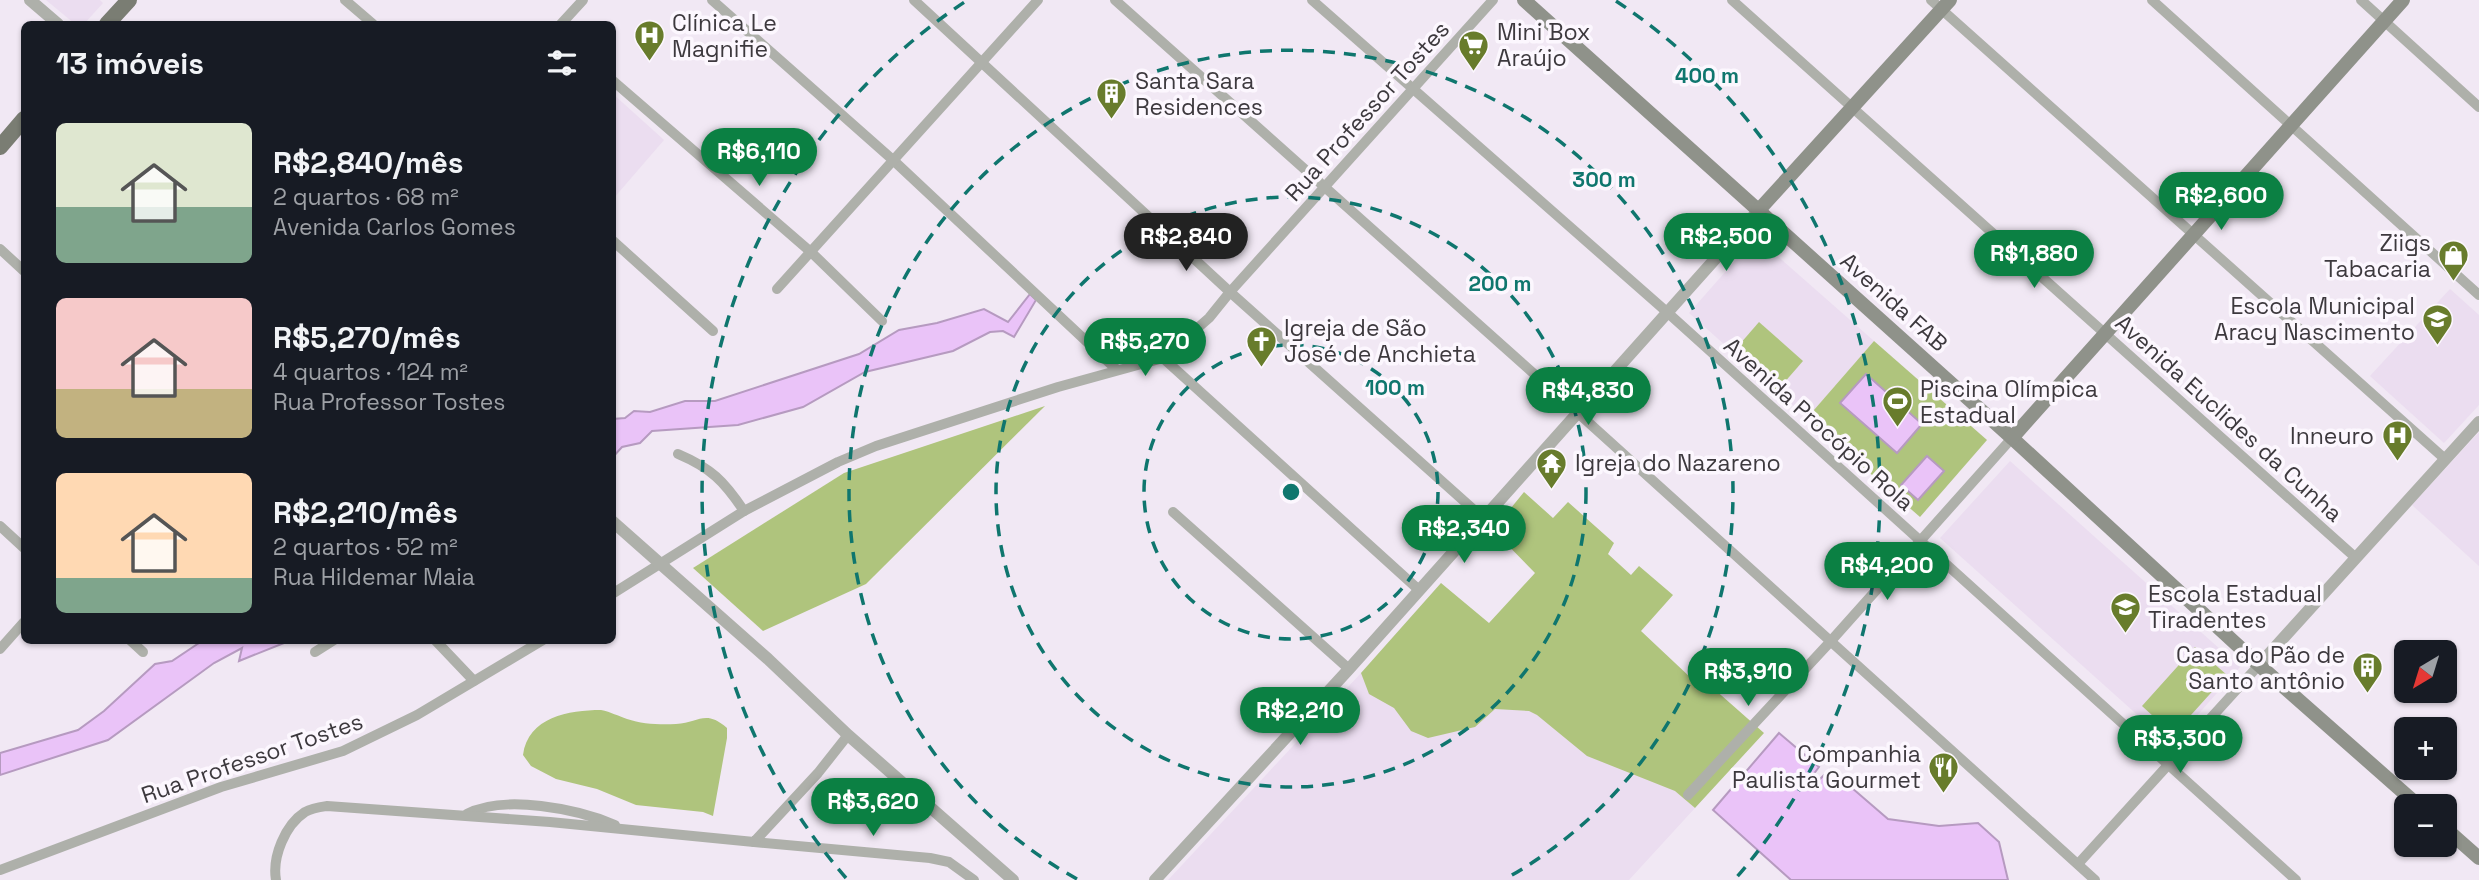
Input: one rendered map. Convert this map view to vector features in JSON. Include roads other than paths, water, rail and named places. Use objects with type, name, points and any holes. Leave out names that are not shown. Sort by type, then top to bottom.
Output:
[{"type":"main road","points":[[110,21],[129,0]]},
{"type":"main road","name":"Avenida FAB","points":[[1524,0],[2405,794]]},
{"type":"main road","points":[[2012,438],[2403,0]]},
{"type":"main road","points":[[1758,211],[1941,3]]},
{"type":"main road","points":[[0,147],[21,122]]},
{"type":"main road","points":[[2457,839],[2479,858]]},
{"type":"street","points":[[30,0],[54,21]]},
{"type":"street","points":[[345,0],[370,21]]},
{"type":"street","points":[[564,21],[583,0]]},
{"type":"street","points":[[712,0],[893,159],[1116,369]]},
{"type":"street","points":[[914,0],[1230,292],[1483,518]]},
{"type":"street","points":[[777,289],[1038,0]]},
{"type":"street","points":[[1115,0],[2095,880]]},
{"type":"street","name":"Avenida Procópio Rola","points":[[1312,0],[1668,313],[2292,879]]},
{"type":"street","name":"Rua Professor Tostes","points":[[616,591],[744,511],[838,462],[876,446],[1116,369],[1163,358],[1209,318],[1493,0]]},
{"type":"street","name":"Avenida Euclides da Cunha","points":[[1732,0],[2356,558]]},
{"type":"street","points":[[2152,0],[2479,295]]},
{"type":"street","points":[[2361,0],[2479,107]]},
{"type":"street","points":[[1941,3],[2194,235],[2445,459]]},
{"type":"street","points":[[616,83],[812,253],[882,321]]},
{"type":"street","points":[[1155,880],[1349,669],[1758,211]]},
{"type":"street","points":[[616,244],[713,331]]},
{"type":"street","points":[[0,249],[21,268]]},
{"type":"street","points":[[1163,358],[1419,590]]},
{"type":"street","points":[[2078,864],[2479,422]]},
{"type":"street","points":[[1688,795],[1830,642],[2012,438]]},
{"type":"street","points":[[678,454],[718,476],[744,511]]},
{"type":"street","points":[[1173,512],[1349,669]]},
{"type":"street","points":[[616,524],[1013,880]]},
{"type":"street","points":[[0,526],[21,545]]},
{"type":"street","points":[[0,649],[21,625]]},
{"type":"street","points":[[134,644],[143,652]]},
{"type":"street","points":[[315,652],[328,644]]},
{"type":"street","points":[[439,644],[474,681]]},
{"type":"street","name":"Rua Professor Tostes","points":[[0,870],[221,787],[343,751],[417,715],[536,644]]},
{"type":"street","points":[[754,842],[818,773],[848,735]]},
{"type":"street","points":[[276,880],[275,865],[282,841],[303,813],[327,806],[622,828],[930,858],[949,862],[974,880]]},
{"type":"place","name":"Clínica Le Magnifie","points":[[649,63]]},
{"type":"place","name":"Mini Box Araújo","points":[[1474,72]]},
{"type":"place","name":"Santa Sara Residences","points":[[1112,121]]},
{"type":"place","name":"Ziigs Tabacaria","points":[[2454,283]]},
{"type":"place","name":"Escola Municipal Aracy Nascimento","points":[[2438,346]]},
{"type":"place","name":"Igreja de São José de Anchieta","points":[[1261,368]]},
{"type":"place","name":"Piscina Olímpica Estadual","points":[[1897,429]]},
{"type":"place","name":"Inneuro","points":[[2397,463]]},
{"type":"place","name":"Igreja do Nazareno","points":[[1552,490]]},
{"type":"place","name":"Escola Estadual Tiradentes","points":[[2125,634]]},
{"type":"place","name":"Casa do Pão de Santo antônio","points":[[2368,695]]},
{"type":"place","name":"Companhia Paulista Gourmet","points":[[1944,794]]}]
